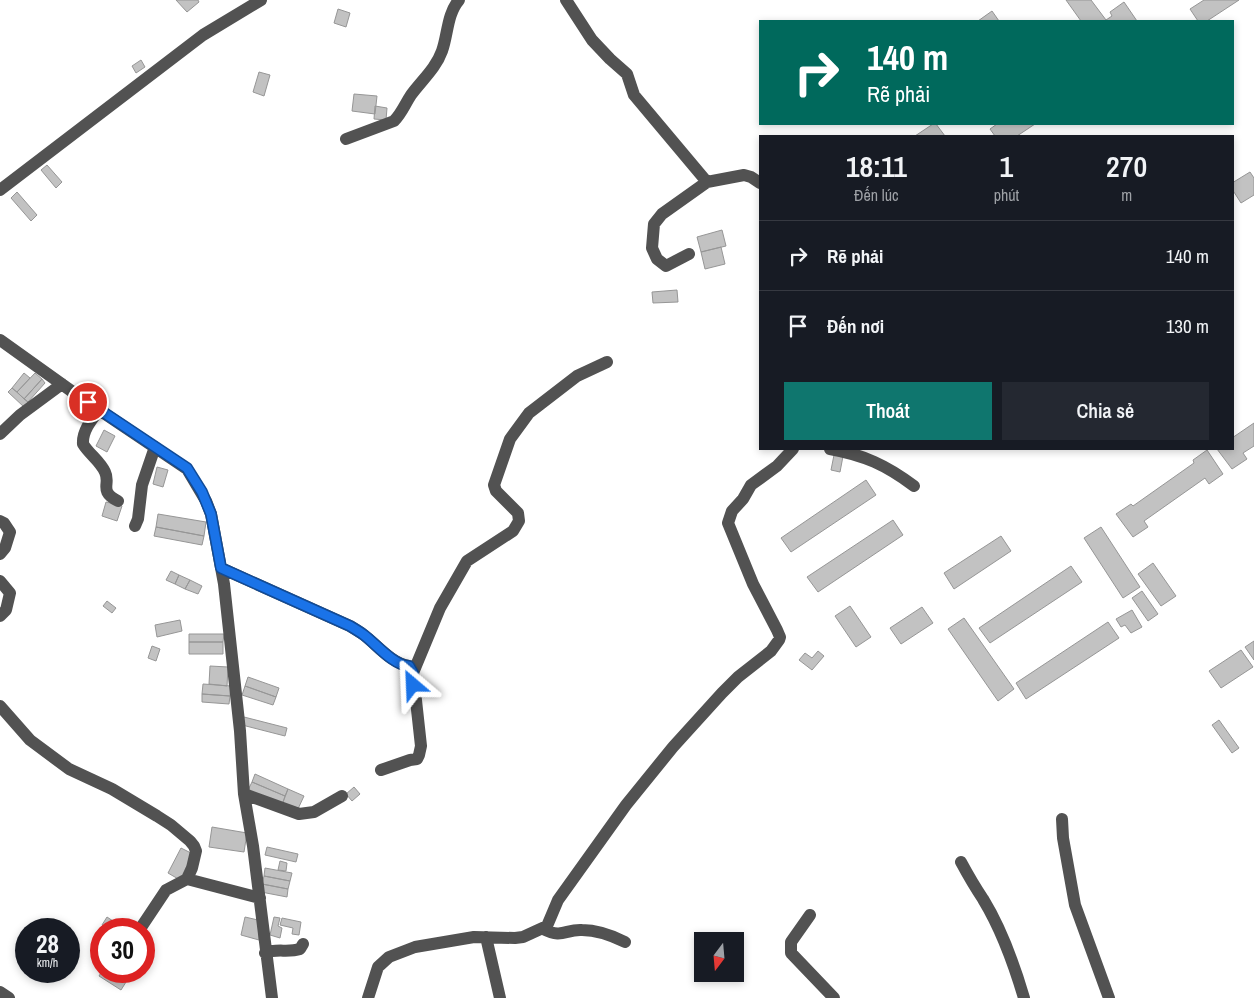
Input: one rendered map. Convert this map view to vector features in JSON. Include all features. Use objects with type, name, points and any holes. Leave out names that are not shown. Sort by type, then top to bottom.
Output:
[{"type":"street","points":[[0,190],[203,34],[261,0]]},
{"type":"street","points":[[346,139],[394,121],[398,117],[410,96],[435,65],[441,52],[452,11],[459,0]]},
{"type":"street","points":[[566,0],[592,40],[627,74],[634,95],[706,182]]},
{"type":"street","points":[[689,254],[666,266],[654,255],[652,248],[654,224],[662,214],[706,182],[744,175],[759,182]]},
{"type":"street","points":[[0,340],[187,468],[202,492],[211,514],[221,568],[239,722],[244,794],[260,898],[265,953],[272,998]]},
{"type":"street","points":[[413,673],[440,608],[467,560],[513,531],[519,521],[518,513],[496,491],[494,484],[510,439],[529,413],[577,376],[607,362]]},
{"type":"street","points":[[0,434],[20,415],[62,384]]},
{"type":"street","points":[[100,410],[86,429],[82,439],[83,444],[106,472],[106,488],[110,498],[118,502]]},
{"type":"street","points":[[135,526],[138,519],[142,485],[155,447]]},
{"type":"street","points":[[368,998],[378,967],[390,957],[415,947],[474,937],[515,938],[544,929],[561,895],[635,794],[722,693],[771,650],[779,640],[778,630],[752,584],[728,523],[732,511],[743,499],[751,485],[777,466],[792,450]]},
{"type":"street","points":[[835,450],[862,456],[894,471],[914,486]]},
{"type":"street","points":[[0,521],[4,523],[10,532],[0,554]]},
{"type":"street","points":[[221,568],[350,626],[364,635],[387,655],[404,666],[409,666],[413,673],[420,746],[419,755],[416,760],[410,760],[381,770]]},
{"type":"street","points":[[0,581],[10,594],[6,610],[0,616]]},
{"type":"street","points":[[0,706],[30,740],[69,769],[112,789],[157,816],[171,825],[194,846],[196,851],[187,879],[166,890],[147,918]]},
{"type":"street","points":[[244,794],[299,814],[314,812],[342,796]]},
{"type":"street","points":[[1062,819],[1063,838],[1076,905],[1109,998]]},
{"type":"street","points":[[961,862],[972,884],[983,899],[1008,950],[1024,998]]},
{"type":"street","points":[[187,879],[260,898]]},
{"type":"street","points":[[810,915],[794,935],[791,942],[791,953],[834,998]]},
{"type":"street","points":[[544,929],[559,934],[581,929],[617,938],[625,942]]},
{"type":"street","points":[[486,936],[500,998]]},
{"type":"street","points":[[265,953],[272,950],[293,951],[300,949],[303,944]]},
{"type":"street","points":[[0,992],[9,998]]},
{"type":"building","points":[[176,0],[198,0],[199,2],[187,12]]},
{"type":"building","points":[[1066,0],[1091,0],[1106,20],[1080,20]]},
{"type":"building","points":[[1204,0],[1239,0],[1209,20],[1197,20],[1190,9]]},
{"type":"building","points":[[1124,2],[1136,20],[1106,20],[1112,16],[1110,12]]},
{"type":"building","points":[[338,9],[350,13],[346,27],[334,23]]},
{"type":"building","points":[[992,11],[998,20],[979,20]]},
{"type":"building","points":[[141,60],[145,67],[136,73],[132,66]]},
{"type":"building","points":[[259,72],[270,75],[264,96],[253,92]]},
{"type":"building","points":[[354,94],[377,96],[375,114],[352,111]]},
{"type":"building","points":[[375,106],[387,108],[386,120],[374,119]]},
{"type":"building","points":[[932,125],[937,125],[944,135],[916,135]]},
{"type":"building","points":[[996,125],[1034,125],[1018,135],[994,135],[990,129]]},
{"type":"building","points":[[47,165],[62,182],[56,188],[41,170]]},
{"type":"building","points":[[1250,172],[1254,178],[1254,195],[1241,203],[1234,192],[1234,182]]},
{"type":"building","points":[[17,192],[37,215],[31,221],[11,198]]},
{"type":"building","points":[[722,230],[726,246],[701,252],[697,237]]},
{"type":"building","points":[[721,247],[725,264],[705,269],[701,252]]},
{"type":"building","points":[[677,290],[678,302],[653,303],[652,292]]},
{"type":"building","points":[[24,373],[30,378],[17,392],[12,388]]},
{"type":"building","points":[[35,373],[42,379],[24,399],[17,392]]},
{"type":"building","points":[[42,379],[45,383],[28,402],[24,399]]},
{"type":"building","points":[[12,388],[28,402],[24,407],[8,392]]},
{"type":"building","points":[[1254,423],[1254,446],[1243,453],[1247,459],[1232,469],[1218,450],[1234,450],[1234,437]]},
{"type":"building","points":[[104,430],[115,436],[107,452],[96,446]]},
{"type":"building","points":[[835,450],[844,451],[840,472],[831,470]]},
{"type":"building","points":[[1207,450],[1223,474],[1209,484],[1205,478],[1144,521],[1148,527],[1133,537],[1116,514],[1131,504],[1133,506],[1194,463],[1193,460]]},
{"type":"building","points":[[157,467],[168,470],[163,487],[153,484]]},
{"type":"building","points":[[866,480],[876,495],[791,552],[781,538]]},
{"type":"building","points":[[106,502],[122,506],[117,521],[102,516]]},
{"type":"building","points":[[158,514],[206,522],[204,536],[156,527]]},
{"type":"building","points":[[893,520],[903,535],[818,592],[807,577]]},
{"type":"building","points":[[156,527],[204,536],[202,545],[154,536]]},
{"type":"building","points":[[1101,527],[1140,587],[1123,598],[1084,538]]},
{"type":"building","points":[[1001,536],[1011,551],[954,589],[944,573]]},
{"type":"building","points":[[1153,563],[1176,596],[1161,606],[1138,574]]},
{"type":"building","points":[[1071,566],[1082,582],[990,643],[979,628]]},
{"type":"building","points":[[171,571],[179,575],[175,584],[166,580]]},
{"type":"building","points":[[179,575],[190,580],[185,589],[175,584]]},
{"type":"building","points":[[190,580],[202,586],[198,594],[185,589]]},
{"type":"building","points":[[1142,591],[1158,614],[1148,621],[1132,598]]},
{"type":"building","points":[[107,601],[116,608],[112,613],[103,606]]},
{"type":"building","points":[[850,606],[871,637],[856,647],[835,616]]},
{"type":"building","points":[[922,607],[933,623],[901,644],[890,628]]},
{"type":"building","points":[[1132,610],[1142,627],[1131,633],[1125,625],[1121,627],[1116,619]]},
{"type":"building","points":[[964,618],[1014,689],[998,701],[948,629]]},
{"type":"building","points":[[180,620],[182,631],[157,637],[155,625]]},
{"type":"building","points":[[1108,622],[1119,638],[1026,699],[1016,683]]},
{"type":"building","points":[[189,634],[224,634],[223,642],[189,642]]},
{"type":"building","points":[[1254,641],[1254,660],[1245,647]]},
{"type":"building","points":[[189,642],[223,642],[223,654],[189,654]]},
{"type":"building","points":[[152,646],[160,649],[156,661],[148,658]]},
{"type":"building","points":[[1241,650],[1253,667],[1221,688],[1209,671]]},
{"type":"building","points":[[818,651],[824,656],[812,670],[799,660],[805,653],[812,658]]},
{"type":"building","points":[[210,666],[228,667],[227,686],[209,684]]},
{"type":"building","points":[[248,677],[279,688],[276,697],[245,686]]},
{"type":"building","points":[[203,684],[231,686],[230,696],[202,694]]},
{"type":"building","points":[[245,686],[276,697],[273,705],[242,695]]},
{"type":"building","points":[[202,694],[230,696],[229,704],[202,702]]},
{"type":"building","points":[[244,717],[287,728],[285,736],[242,725]]},
{"type":"building","points":[[1219,720],[1239,748],[1232,753],[1212,725]]},
{"type":"building","points":[[255,774],[288,789],[285,796],[252,782]]},
{"type":"building","points":[[252,782],[285,796],[282,805],[248,790]]},
{"type":"building","points":[[354,787],[360,794],[352,801],[346,794]]},
{"type":"building","points":[[288,789],[304,796],[297,811],[282,805]]},
{"type":"building","points":[[212,827],[247,833],[244,852],[209,847]]},
{"type":"building","points":[[267,847],[298,854],[296,862],[265,855]]},
{"type":"building","points":[[181,848],[193,854],[180,880],[168,873]]},
{"type":"building","points":[[280,861],[287,863],[286,871],[278,870]]},
{"type":"building","points":[[265,868],[292,873],[290,881],[264,876]]},
{"type":"building","points":[[264,876],[290,881],[288,889],[262,884]]},
{"type":"building","points":[[262,884],[288,889],[287,897],[261,892]]},
{"type":"building","points":[[245,917],[258,920],[259,940],[241,935]]},
{"type":"building","points":[[274,917],[280,918],[278,926],[282,928],[280,938],[270,935]]},
{"type":"building","points":[[282,918],[301,922],[299,935],[292,934],[293,928],[280,925]]},
{"type":"building","points":[[110,983],[125,983],[121,990]]},
{"type":"route","points":[[88,402],[187,468],[202,492],[211,514],[221,568],[350,626],[364,635],[372,644],[387,655],[404,666],[409,666],[413,673],[413,685]]}]
